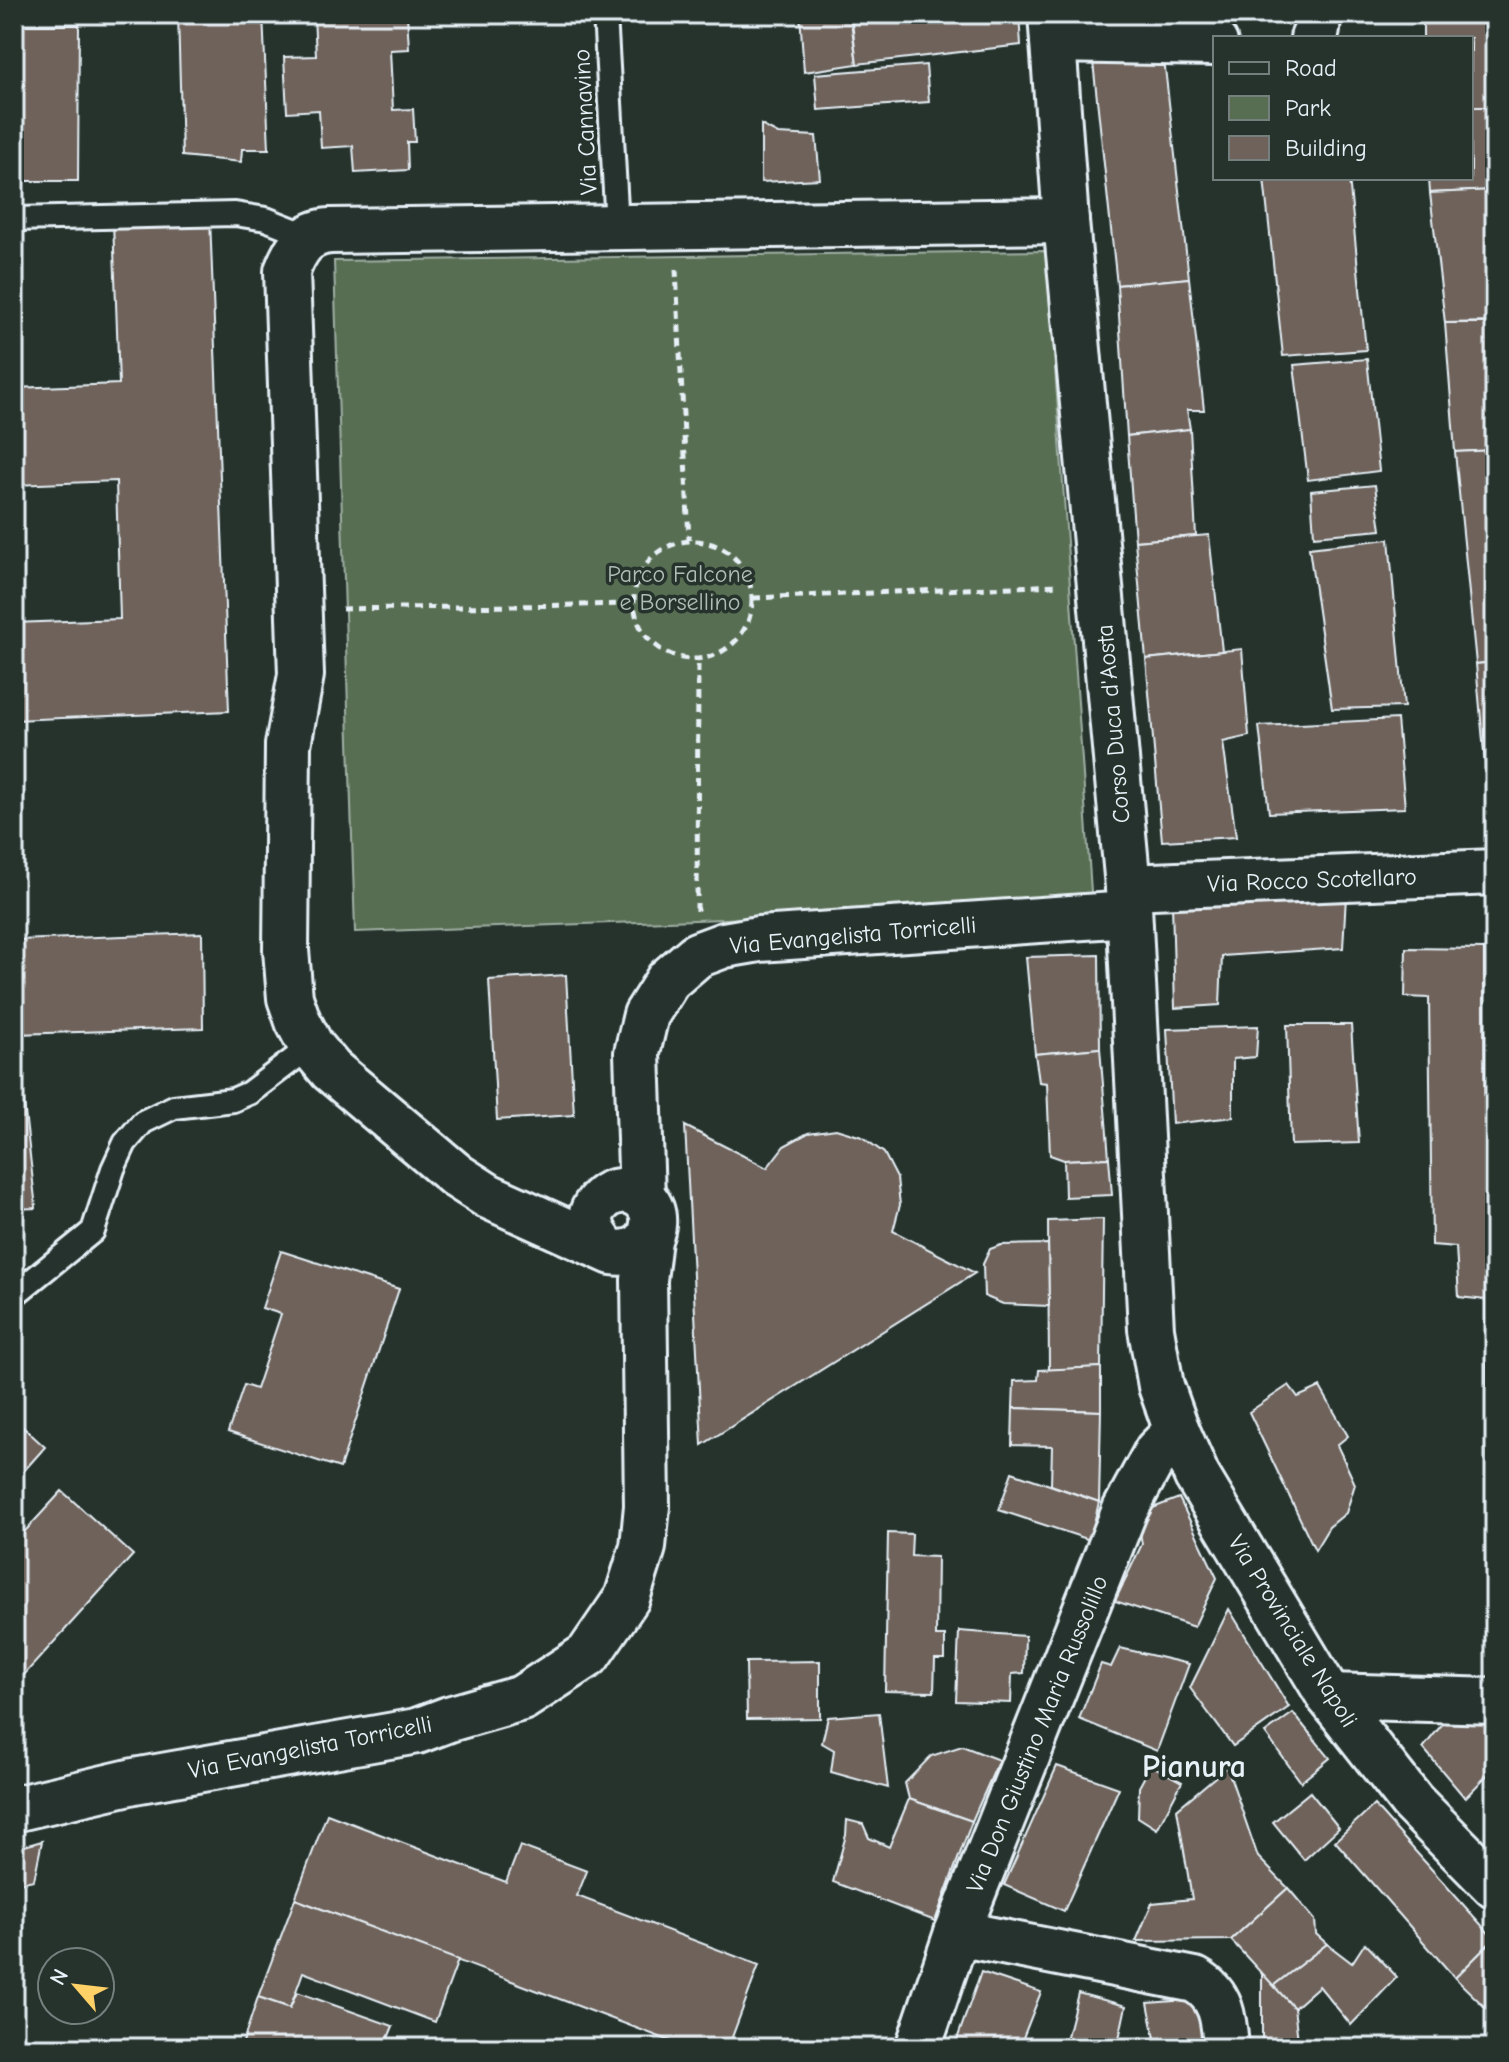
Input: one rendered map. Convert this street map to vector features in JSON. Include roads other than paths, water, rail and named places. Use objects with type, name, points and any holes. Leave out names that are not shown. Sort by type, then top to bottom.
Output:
[{"type":"street","points":[[1314,36],[1318,14]]},
{"type":"street","points":[[1052,27],[1213,43]]},
{"type":"street","name":"Corso Duca d'Aosta","points":[[1052,27],[1066,221],[1128,900],[1151,1329],[1161,1386],[1177,1431]]},
{"type":"street","points":[[626,1235],[488,1196],[457,1176],[331,1070],[311,1046],[290,998],[287,975],[288,745],[301,675],[287,271],[293,255],[309,236],[330,231],[1066,221]]},
{"type":"street","name":"Via Rocco Scotellaro","points":[[1128,900],[1495,872]]},
{"type":"street","name":"Via Evangelista Torricelli","points":[[14,1809],[134,1781],[417,1731],[522,1698],[588,1655],[627,1598],[643,1547],[647,1506],[626,1235],[637,1053],[646,1015],[668,980],[697,955],[724,945],[1128,900]]},
{"type":"street","name":"Via Provinciale Napoli","points":[[1177,1431],[1197,1476],[1329,1696],[1412,1802],[1495,1886]]},
{"type":"street","name":"Via Don Giustino Maria Russolillo","points":[[918,2048],[957,1933],[1131,1496],[1157,1451],[1177,1431]]},
{"type":"street","points":[[1329,1696],[1495,1701]]},
{"type":"street","points":[[957,1933],[1195,1980],[1209,1988],[1218,2001],[1225,2026],[1226,2048]]},
{"type":"lane","name":"Via Cannavino","points":[[605,14],[617,226]]},
{"type":"lane","points":[[14,219],[235,214],[266,219],[309,236]]},
{"type":"lane","points":[[14,1295],[93,1231],[113,1169],[125,1143],[143,1122],[174,1107],[233,1100],[249,1093],[311,1046]]},
{"type":"district","name":"Pianura","points":[[1194,1766]]},
{"type":"park label","name":"Parco Falcone e Borsellino","points":[[680,588]]}]
